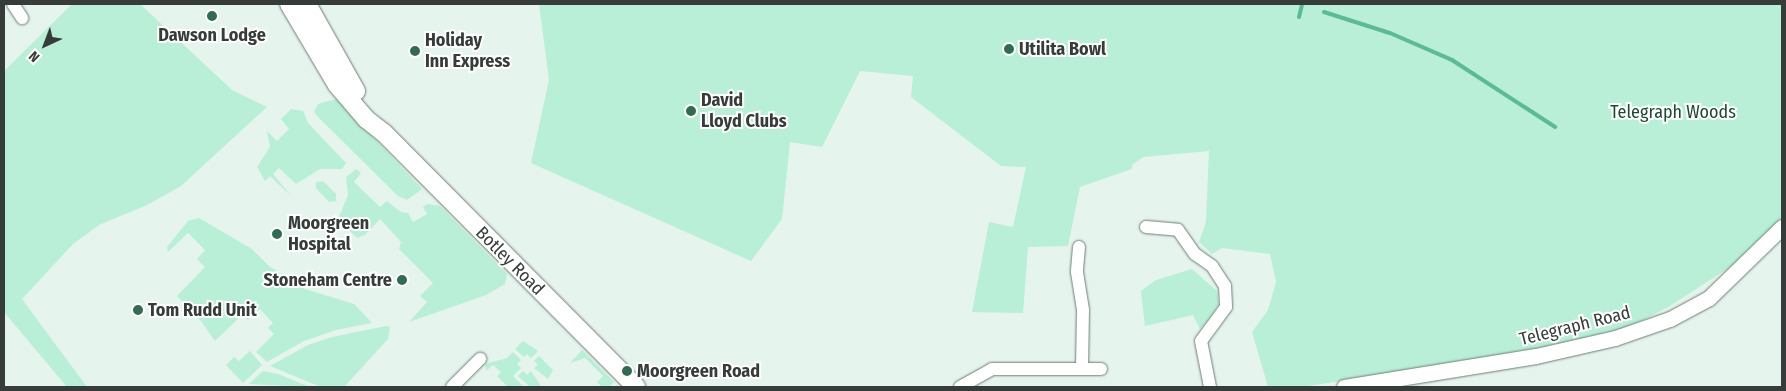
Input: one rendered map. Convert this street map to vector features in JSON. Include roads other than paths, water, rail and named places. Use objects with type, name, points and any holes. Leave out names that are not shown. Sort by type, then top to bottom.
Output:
[{"type":"main road","name":"Botley Road","points":[[289,4],[338,85],[366,119],[384,133],[636,387]]},
{"type":"main road","name":"Botley Road","points":[[307,4],[347,79],[384,133]]},
{"type":"street","points":[[13,4],[22,18]]},
{"type":"street","points":[[1146,227],[1178,230],[1194,254],[1212,266],[1225,286],[1226,307],[1201,341],[1210,387]]},
{"type":"street","name":"Telegraph Road","points":[[1344,387],[1536,356],[1615,338],[1670,319],[1709,298],[1782,227]]},
{"type":"street","points":[[1079,247],[1077,272],[1083,310],[1082,368]]},
{"type":"street","points":[[452,387],[480,359]]},
{"type":"street","points":[[960,387],[992,369],[1101,369]]},
{"type":"waterway","points":[[1299,17],[1302,5]]},
{"type":"waterway","points":[[1324,12],[1390,33],[1452,60],[1555,127]]},
{"type":"place","name":"Dawson Lodge","points":[[212,16]]},
{"type":"place","name":"Utilita Bowl","points":[[1009,49]]},
{"type":"place","name":"Holiday Inn Express","points":[[415,51]]},
{"type":"place","name":"David Lloyd Clubs","points":[[691,111]]},
{"type":"place","name":"Moorgreen Hospital","points":[[277,234]]},
{"type":"place","name":"Stoneham Centre","points":[[402,280]]},
{"type":"place","name":"Tom Rudd Unit","points":[[138,310]]},
{"type":"place","name":"Moorgreen Road","points":[[627,371]]},
{"type":"park label","name":"Telegraph Woods","points":[[1673,112]]}]
